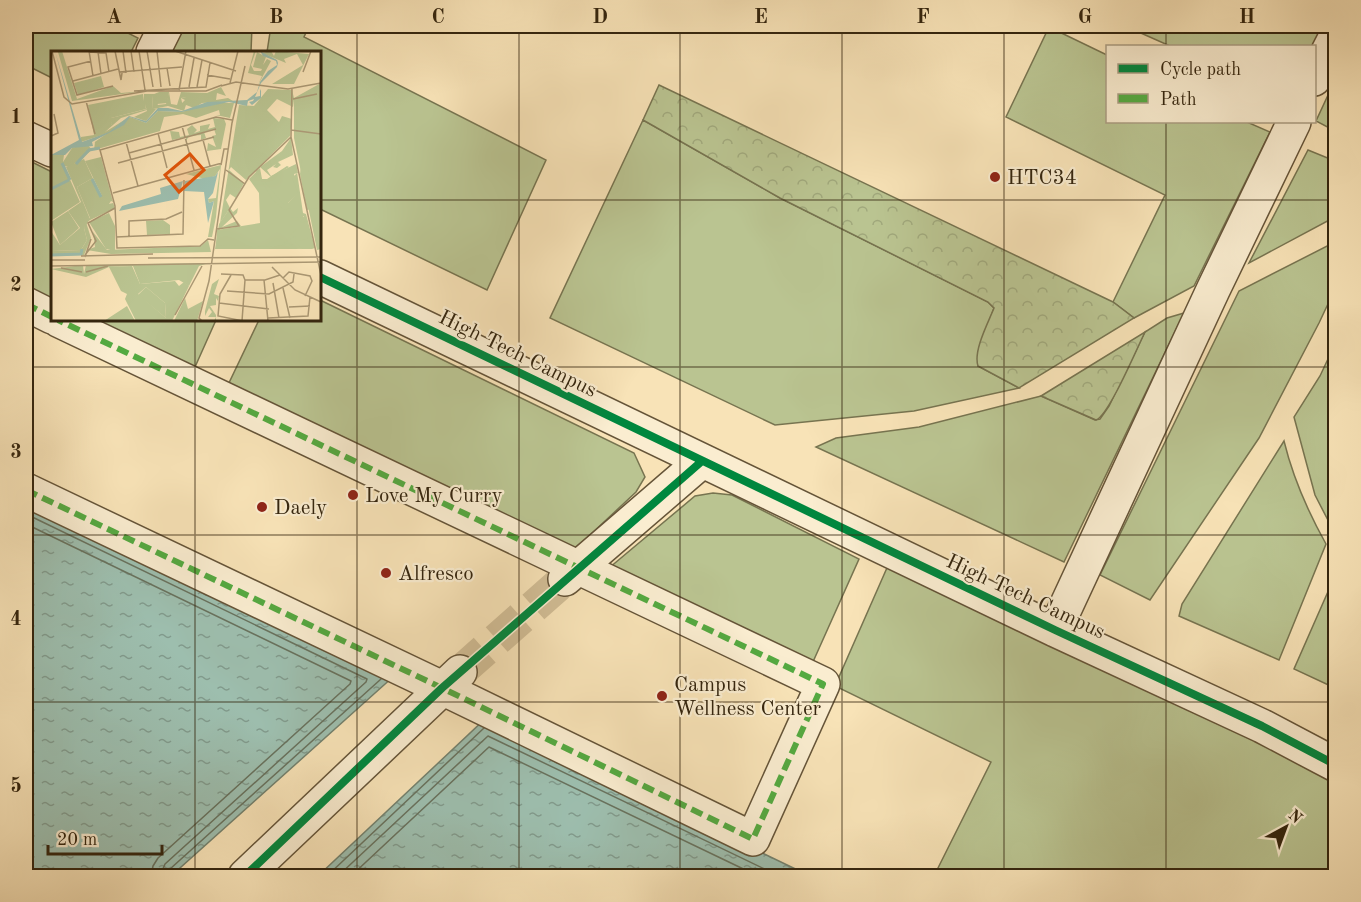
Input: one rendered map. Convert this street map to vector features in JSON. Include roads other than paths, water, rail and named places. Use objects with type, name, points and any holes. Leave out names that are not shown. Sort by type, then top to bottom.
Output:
[{"type":"street","points":[[154,51],[166,26]]},
{"type":"street","points":[[1316,76],[1335,36]]},
{"type":"street","name":"High Tech Campus","points":[[1054,630],[1294,123]]},
{"type":"street","points":[[26,138],[51,150]]},
{"type":"street","name":"High Tech Campus","points":[[321,277],[1054,630],[1252,722],[1335,765]]},
{"type":"street","points":[[26,304],[51,316]]},
{"type":"street","points":[[26,490],[451,680],[753,838],[823,684],[571,573],[60,321]]},
{"type":"street","points":[[571,573],[702,461]]},
{"type":"street","points":[[245,876],[451,680]]},
{"type":"water","points":[[26,499],[394,676],[171,876],[26,876]]},
{"type":"water","points":[[485,719],[810,876],[318,876]]},
{"type":"tunnel","points":[[460,672],[565,579]]},
{"type":"place","name":"HTC34","points":[[995,177]]},
{"type":"place","name":"Love My Curry","points":[[353,495]]},
{"type":"place","name":"Daely","points":[[262,507]]},
{"type":"place","name":"Alfresco","points":[[386,573]]},
{"type":"place","name":"Campus Wellness Center","points":[[662,696]]}]
